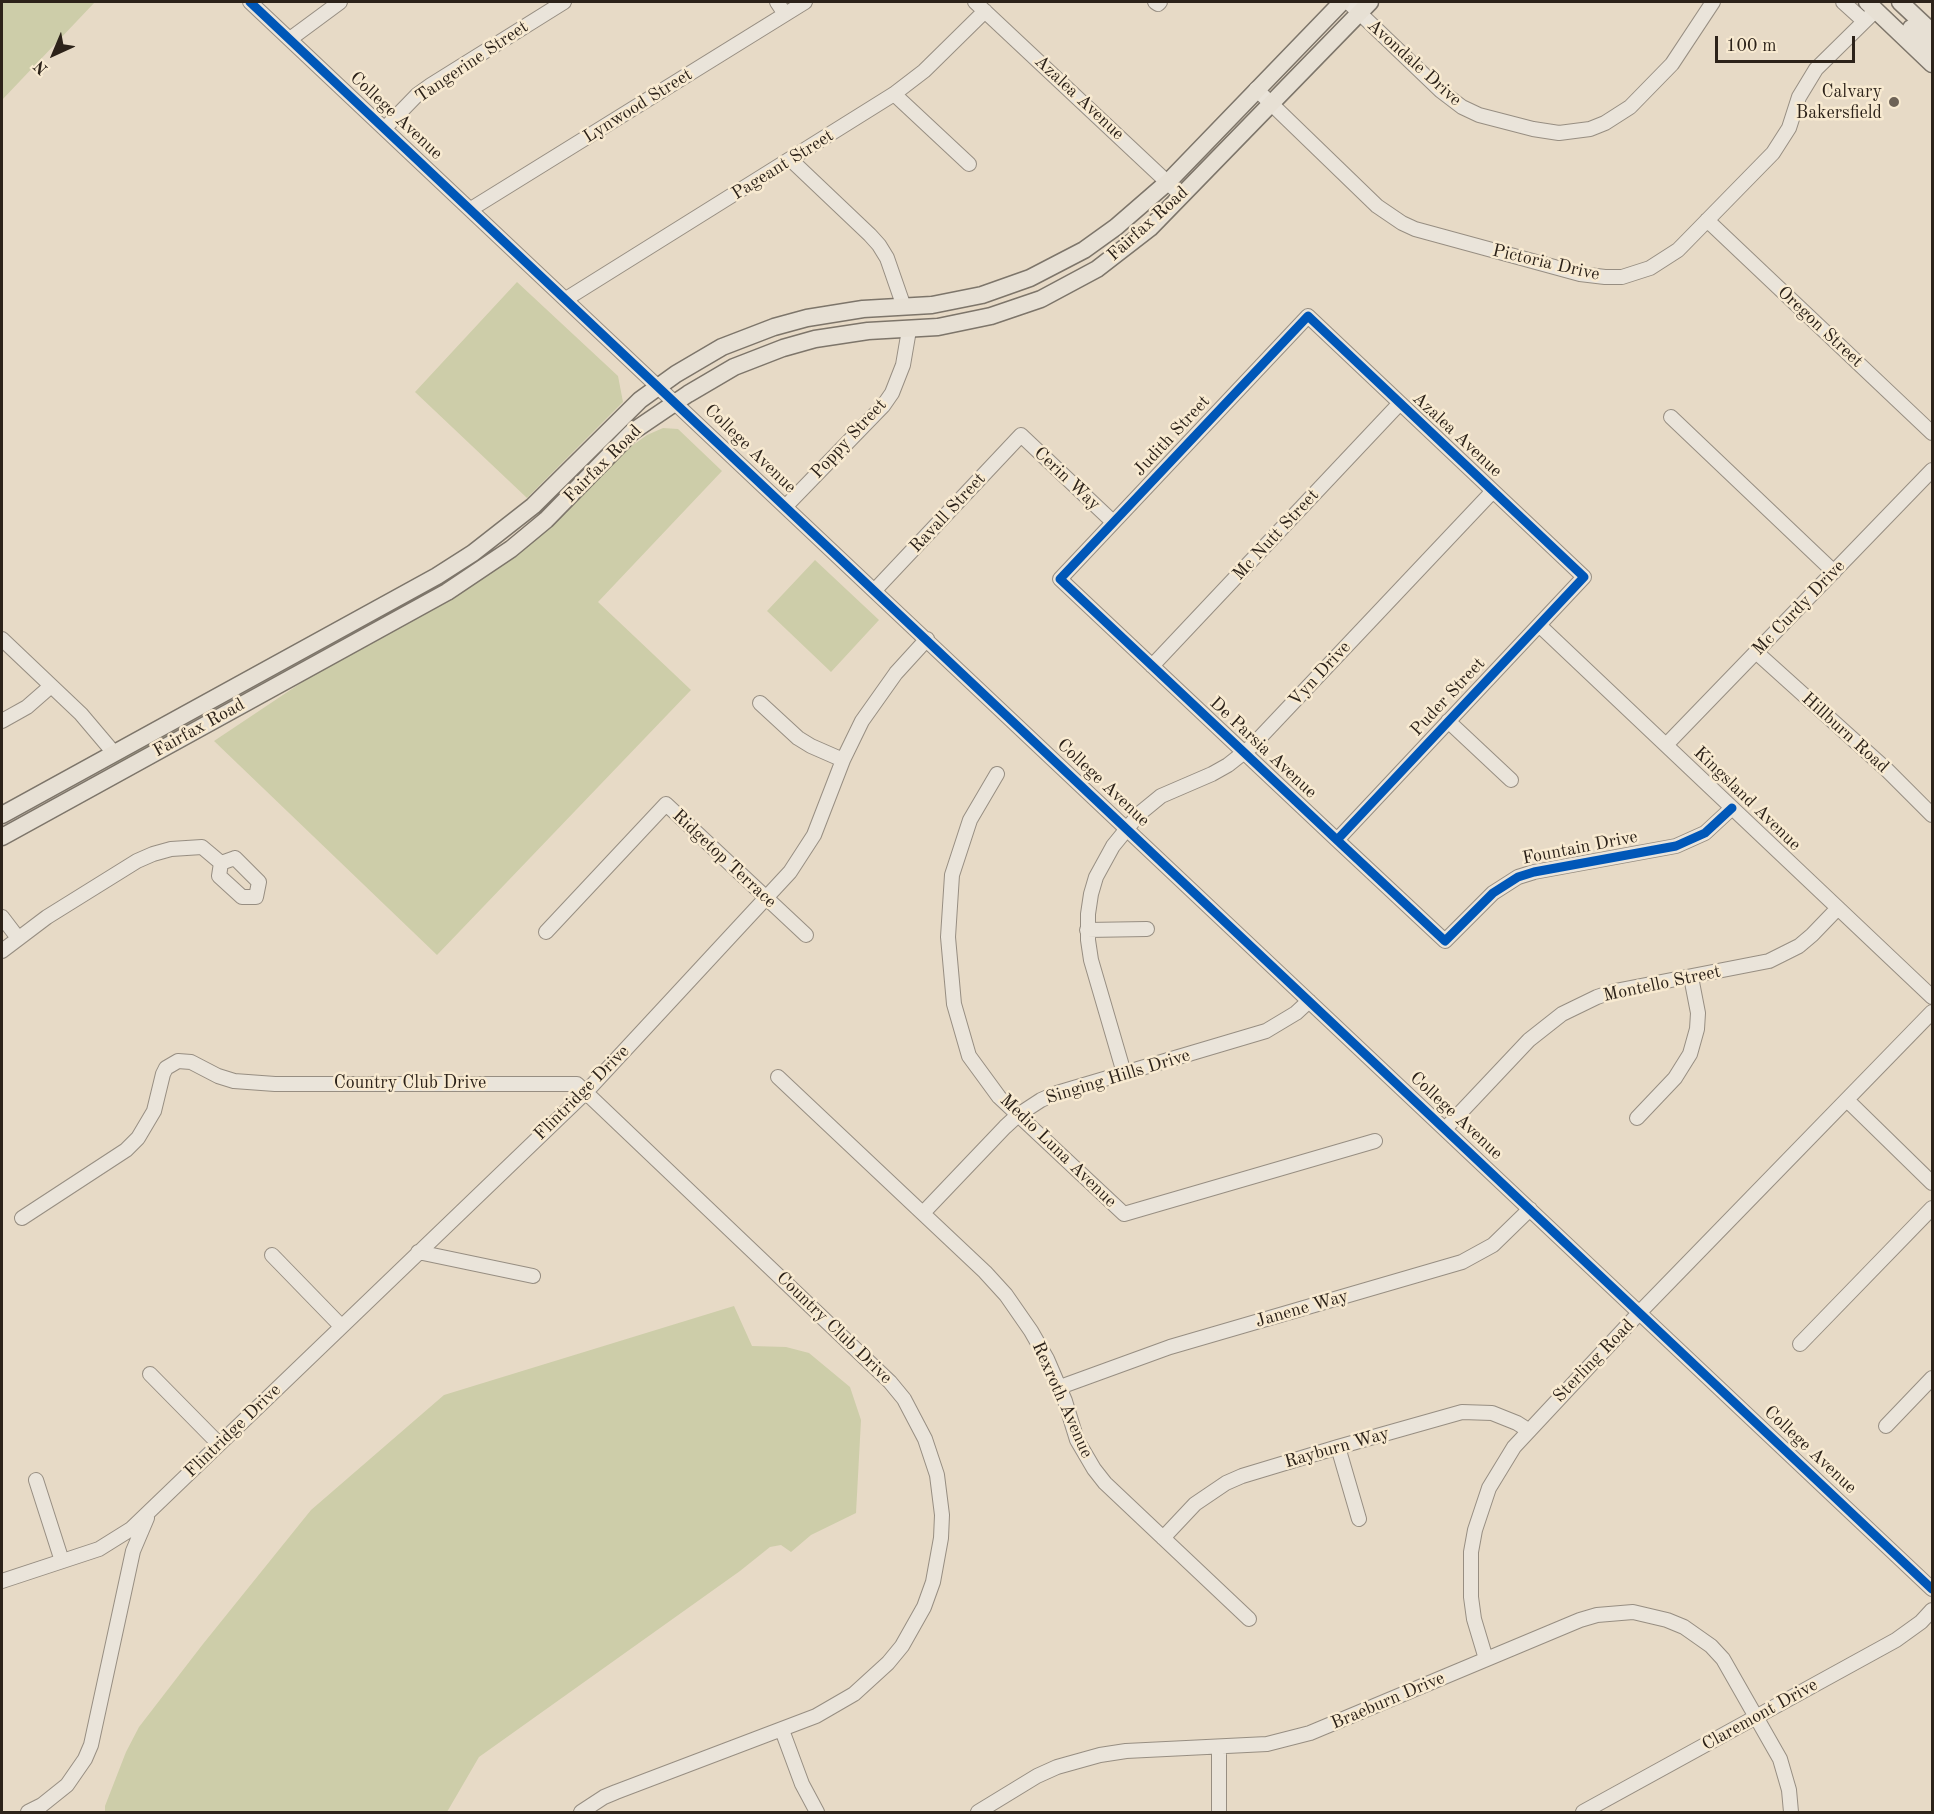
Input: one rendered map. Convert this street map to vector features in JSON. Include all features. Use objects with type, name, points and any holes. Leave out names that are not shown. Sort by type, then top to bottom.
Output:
[{"type":"main road","name":"Fairfax Road","points":[[2,815],[437,576],[473,553],[533,506],[619,419],[659,385],[722,347],[774,327],[835,313],[932,305],[982,295],[1006,288],[1048,270],[1107,234],[1169,182],[1342,2]]},
{"type":"main road","points":[[1900,2],[1932,32]]},
{"type":"main road","name":"Fairfax Road","points":[[2,837],[447,592],[484,568],[546,520],[632,432],[734,367],[783,348],[842,334],[938,327],[991,316],[1033,302],[1069,285],[1125,249],[1150,228],[1270,104],[1359,5]]},
{"type":"main road","points":[[1869,11],[1884,8],[1890,10],[1932,48]]},
{"type":"main road","points":[[1869,11],[1932,64]]},
{"type":"main road","points":[[153,753],[159,745],[189,728],[196,708]]},
{"type":"main road","points":[[42,814],[54,802],[100,776],[114,759],[114,753]]},
{"type":"main road","points":[[2,830],[30,809],[46,791]]},
{"type":"street","name":"College Avenue","points":[[250,2],[659,385],[1932,1589]]},
{"type":"street","points":[[290,39],[340,2]]},
{"type":"street","name":"Tangerine Street","points":[[385,128],[431,84],[564,2]]},
{"type":"street","points":[[777,2],[785,14]]},
{"type":"street","name":"Lynwood Street","points":[[471,209],[805,2]]},
{"type":"street","name":"Avondale Drive","points":[[1359,5],[1441,91],[1462,107],[1479,115],[1558,133],[1590,129],[1605,123],[1630,107],[1672,64],[1713,2]]},
{"type":"street","points":[[1843,2],[1869,11]]},
{"type":"street","name":"Pageant Street","points":[[566,299],[894,94],[932,64],[980,6]]},
{"type":"street","name":"Azalea Avenue","points":[[980,6],[1182,196]]},
{"type":"street","name":"Pictoria Drive","points":[[1256,89],[1377,206],[1402,223],[1415,229],[1580,274],[1605,277],[1622,276],[1650,268],[1678,250],[1773,153],[1789,128],[1807,82],[1869,11]]},
{"type":"street","points":[[894,94],[969,165]]},
{"type":"street","points":[[791,160],[879,245],[887,258],[904,308]]},
{"type":"street","name":"Oregon Street","points":[[1707,220],[1932,434]]},
{"type":"street","name":"Azalea Avenue","points":[[1308,316],[1584,577]]},
{"type":"street","name":"Judith Street","points":[[1060,579],[1308,316]]},
{"type":"street","name":"Poppy Street","points":[[786,506],[883,406],[892,393],[903,365],[909,330]]},
{"type":"street","name":"Mc Nutt Street","points":[[1152,666],[1400,403]]},
{"type":"street","points":[[1671,417],[1834,572]]},
{"type":"street","name":"Cerin Way","points":[[1021,435],[1113,522]]},
{"type":"street","name":"Ravall Street","points":[[875,590],[1021,435]]},
{"type":"street","name":"Mc Curdy Drive","points":[[1666,746],[1932,470]]},
{"type":"street","name":"Vyn Drive","points":[[1124,1073],[1091,960],[1087,930],[1091,894],[1096,877],[1113,846],[1126,827],[1149,804],[1161,796],[1212,774],[1244,753],[1493,491]]},
{"type":"street","name":"Puder Street","points":[[1336,840],[1584,577]]},
{"type":"street","name":"De Parsia Avenue","points":[[1060,579],[1445,941]]},
{"type":"street","name":"Kingsland Avenue","points":[[1539,625],[1932,997]]},
{"type":"street","points":[[2,639],[81,714],[114,753]]},
{"type":"street","name":"Flintridge Drive","points":[[2,1581],[99,1549],[131,1528],[586,1092],[790,872],[814,835],[843,760],[862,721],[896,673],[927,639]]},
{"type":"street","name":"Hillburn Road","points":[[1756,652],[1887,770],[1932,815]]},
{"type":"street","points":[[2,721],[27,707],[51,686]]},
{"type":"street","points":[[760,703],[798,738],[843,760]]},
{"type":"street","points":[[1448,721],[1511,780]]},
{"type":"street","name":"Medio Luna Avenue","points":[[997,774],[970,820],[952,874],[948,937],[954,1004],[969,1056],[999,1097],[1124,1214],[1375,1141]]},
{"type":"street","name":"Ridgetop Terrace","points":[[546,932],[666,804],[806,935]]},
{"type":"street","name":"Fountain Drive","points":[[1445,941],[1492,892],[1518,877],[1534,872],[1676,846],[1705,832],[1732,808]]},
{"type":"street","points":[[2,951],[46,917],[127,867],[153,854],[171,849],[202,847],[221,863]]},
{"type":"street","name":"Montello Street","points":[[1445,1129],[1529,1040],[1562,1014],[1596,997],[1754,965],[1785,954],[1812,936],[1838,908]]},
{"type":"street","points":[[2,916],[18,938]]},
{"type":"street","points":[[1087,930],[1147,929]]},
{"type":"street","points":[[1637,1118],[1675,1078],[1690,1054],[1697,1029],[1698,1012],[1691,977]]},
{"type":"street","name":"Singing Hills Drive","points":[[923,1213],[1018,1115],[1041,1100],[1057,1093],[1266,1031],[1289,1018],[1309,1000]]},
{"type":"street","name":"Sterling Road","points":[[1486,1659],[1479,1640],[1471,1597],[1470,1575],[1474,1534],[1481,1509],[1499,1469],[1528,1430],[1932,1012]]},
{"type":"street","name":"Country Club Drive","points":[[22,1218],[126,1150],[147,1124],[156,1103],[163,1074],[172,1064],[184,1060],[234,1081],[275,1084],[577,1083],[874,1364],[904,1399],[916,1419],[932,1456],[940,1497],[941,1538],[933,1582],[914,1627],[888,1663],[854,1694],[816,1716],[616,1792],[581,1812]]},
{"type":"street","name":"Rexroth Avenue","points":[[778,1077],[985,1272],[1006,1295],[1031,1331],[1060,1387],[1077,1440],[1094,1469],[1105,1483],[1249,1619]]},
{"type":"street","points":[[1847,1100],[1932,1183]]},
{"type":"street","points":[[1800,1344],[1932,1208]]},
{"type":"street","name":"Janene Way","points":[[1060,1387],[1170,1347],[1462,1262],[1493,1245],[1530,1209]]},
{"type":"street","points":[[418,1252],[533,1276]]},
{"type":"street","points":[[272,1255],[341,1326]]},
{"type":"street","points":[[150,1374],[219,1444]]},
{"type":"street","points":[[1886,1425],[1932,1378]]},
{"type":"street","name":"Rayburn Way","points":[[1162,1538],[1195,1504],[1226,1483],[1338,1447],[1462,1412],[1492,1413],[1528,1430]]},
{"type":"street","points":[[1338,1447],[1359,1519]]},
{"type":"street","points":[[36,1480],[62,1561]]},
{"type":"street","name":"Flintridge Drive","points":[[28,1812],[42,1805],[67,1785],[85,1759],[95,1730],[133,1551],[147,1518],[168,1493]]},
{"type":"street","name":"Claremont Drive","points":[[1583,1812],[1896,1640],[1921,1622],[1932,1610]]},
{"type":"street","name":"Braeburn Drive","points":[[978,1812],[1037,1776],[1078,1760],[1126,1751],[1268,1744],[1310,1733],[1580,1620],[1597,1615],[1633,1612],[1650,1615],[1683,1627],[1711,1646],[1732,1672],[1780,1759],[1786,1775],[1791,1812]]},
{"type":"street","points":[[782,1730],[802,1784],[818,1812]]},
{"type":"street","points":[[1219,1812],[1220,1747]]},
{"type":"green space","points":[[2,2],[95,2],[2,100]]},
{"type":"green space","points":[[517,282],[618,376],[623,402],[527,498],[415,392]]},
{"type":"green space","points":[[663,428],[678,429],[722,471],[598,602],[691,690],[437,955],[214,741],[578,498],[629,448],[647,435]]},
{"type":"green space","points":[[815,560],[879,620],[831,672],[767,611]]},
{"type":"green space","points":[[196,721],[109,770],[116,762]]},
{"type":"green space","points":[[734,1306],[752,1346],[786,1347],[809,1353],[850,1387],[861,1420],[856,1513],[811,1535],[791,1552],[781,1545],[770,1547],[740,1571],[479,1757],[447,1812],[105,1812],[105,1806],[126,1752],[139,1727],[311,1510],[444,1395]]},
{"type":"cycle path","points":[[250,2],[1932,1589]]},
{"type":"cycle path","points":[[1337,840],[1584,577],[1308,316],[1060,579],[1337,840],[1445,941],[1493,893],[1518,877],[1534,872],[1676,846],[1705,833],[1732,808]]},
{"type":"place","name":"Calvary Bakersfield","points":[[1894,102]]}]
